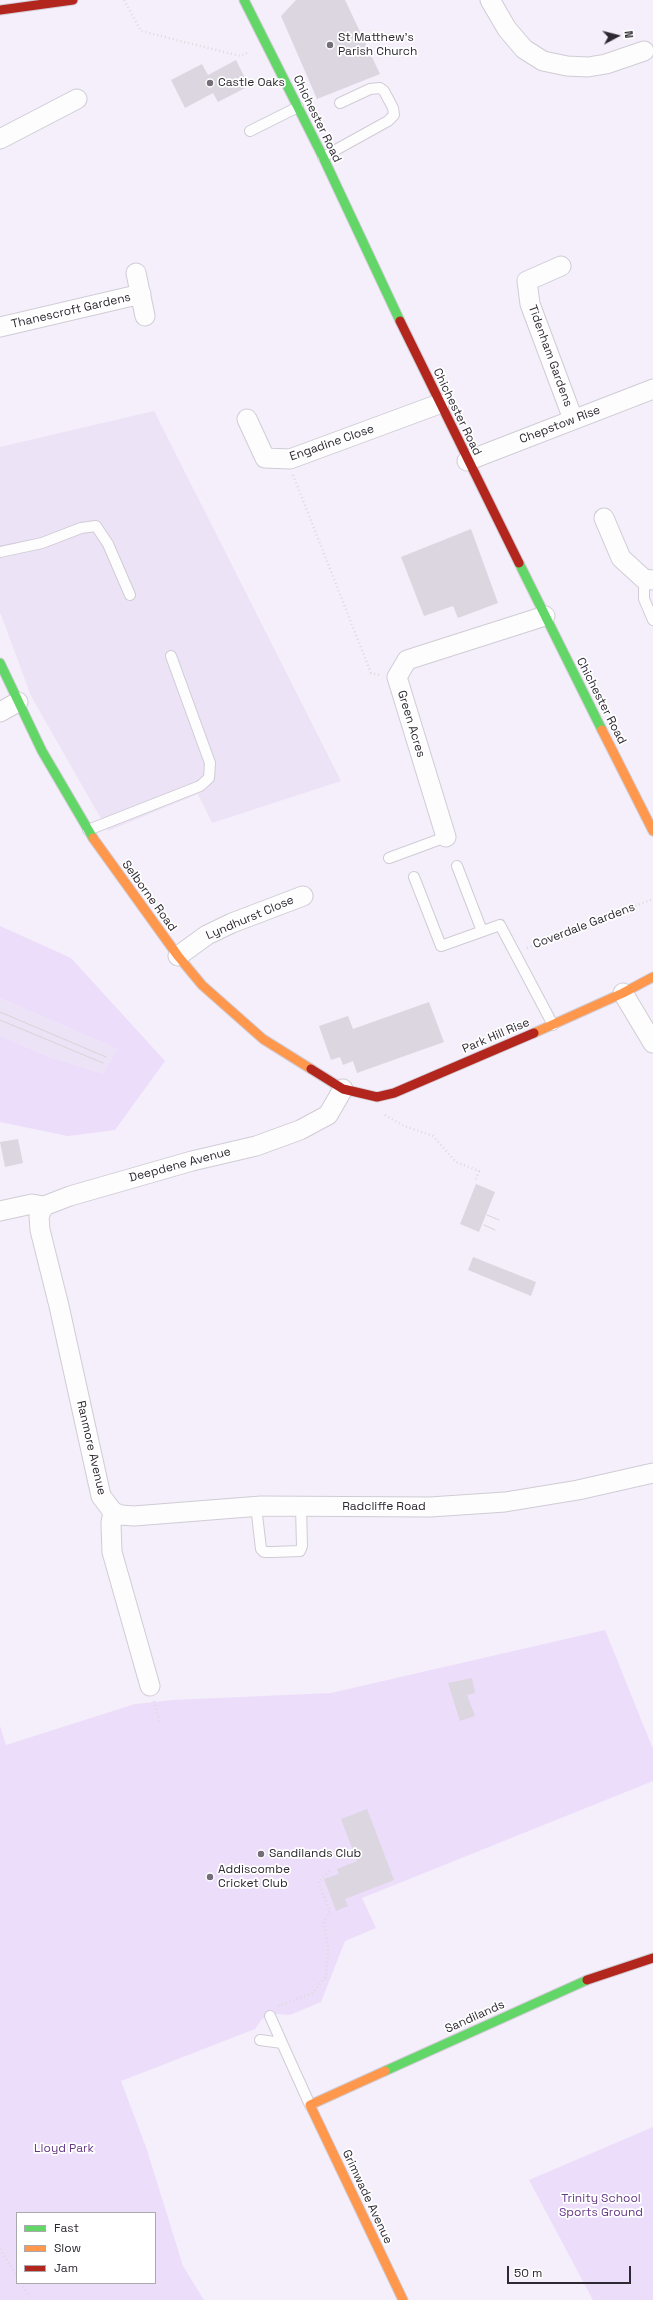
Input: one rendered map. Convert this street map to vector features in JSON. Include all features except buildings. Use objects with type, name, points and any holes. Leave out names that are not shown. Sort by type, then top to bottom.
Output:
[{"type":"street","points":[[0,10],[73,0]]},
{"type":"street","name":"Chichester Road","points":[[244,0],[268,45],[323,157],[467,461],[653,831]]},
{"type":"street","points":[[490,0],[507,28],[524,49],[543,60],[567,66],[588,67],[606,64],[644,52]]},
{"type":"street","points":[[0,139],[77,99]]},
{"type":"street","name":"Tidenham Gardens","points":[[560,266],[527,281],[530,304],[573,419]]},
{"type":"street","name":"Thanescroft Gardens","points":[[136,273],[145,316]]},
{"type":"street","name":"Thanescroft Gardens","points":[[0,328],[141,294]]},
{"type":"street","name":"Chepstow Rise","points":[[467,461],[653,389]]},
{"type":"street","name":"Engadine Close","points":[[247,418],[265,458],[290,460],[439,404]]},
{"type":"street","points":[[604,518],[621,558],[648,580]]},
{"type":"street","name":"Green Acres","points":[[446,837],[397,677],[407,660],[545,616]]},
{"type":"street","name":"Selborne Road","points":[[0,663],[42,751],[88,830],[178,956],[202,985],[263,1039],[343,1089]]},
{"type":"street","points":[[0,712],[18,702]]},
{"type":"street","name":"Lyndhurst Close","points":[[178,956],[207,935],[303,896]]},
{"type":"street","name":"Park Hill Rise","points":[[378,1097],[394,1092],[553,1025],[623,993],[653,977]]},
{"type":"street","points":[[623,993],[653,1043]]},
{"type":"street","points":[[343,1089],[378,1097]]},
{"type":"street","name":"Deepdene Avenue","points":[[0,1211],[32,1204],[44,1206],[70,1196],[192,1161],[256,1146],[300,1130],[328,1115],[343,1089]]},
{"type":"street","name":"Ranmore Avenue","points":[[44,1206],[39,1216],[40,1230],[59,1306],[101,1496],[113,1512]]},
{"type":"street","name":"Radcliffe Road","points":[[113,1512],[121,1515],[145,1515],[256,1506],[430,1507],[504,1502],[578,1490],[653,1473]]},
{"type":"street","points":[[113,1512],[111,1523],[112,1552],[150,1686]]},
{"type":"street","name":"Sandilands","points":[[310,2105],[589,1979],[653,1958]]},
{"type":"street","name":"Grimwade Avenue","points":[[310,2105],[403,2300]]},
{"type":"lane","points":[[323,157],[388,121],[394,115],[387,97],[380,88],[370,89],[340,104]]},
{"type":"lane","points":[[250,131],[298,108]]},
{"type":"lane","points":[[0,552],[42,543],[81,528],[96,526],[108,544],[130,595]]},
{"type":"lane","points":[[648,580],[644,599],[653,620]]},
{"type":"lane","points":[[88,830],[200,786],[209,778],[210,763],[171,656]]},
{"type":"lane","points":[[389,858],[446,837]]},
{"type":"lane","points":[[458,866],[482,932]]},
{"type":"lane","points":[[414,877],[441,946],[500,925],[553,1025]]},
{"type":"lane","points":[[256,1506],[261,1549],[264,1552],[273,1552],[300,1551],[302,1546],[301,1506]]},
{"type":"lane","points":[[270,2016],[310,2105]]},
{"type":"lane","points":[[260,2040],[282,2043]]},
{"type":"path","points":[[124,0],[141,31],[240,56],[268,45]]},
{"type":"path","points":[[295,458],[290,467],[371,673],[397,677]]},
{"type":"path","name":"Coverdale Gardens","points":[[514,953],[653,898]]},
{"type":"path","points":[[378,1097],[383,1114],[404,1126],[433,1136],[456,1162],[479,1171],[475,1181]]},
{"type":"path","points":[[270,2016],[270,2008],[313,1993],[326,1976],[328,1948],[324,1922],[330,1911],[318,1882],[331,1870]]},
{"type":"path","points":[[0,2249],[16,2275]]},
{"type":"path","points":[[22,2284],[31,2300]]},
{"type":"shaded area","points":[[154,411],[341,781],[212,823],[198,794],[108,831],[31,696],[0,612],[0,447]]},
{"type":"shaded area","points":[[0,998],[117,1049],[103,1074],[50,1057],[0,1036]]},
{"type":"green space","points":[[0,926],[71,958],[165,1061],[115,1130],[68,1136],[0,1122],[0,1036],[50,1057],[103,1074],[117,1049],[0,998]]},
{"type":"green space","name":"Sandilands Club","points":[[605,1630],[653,1749],[653,1781],[362,1898],[376,1928],[345,1941],[321,2002],[290,2015],[277,2014],[262,2019],[255,2029],[121,2081],[147,2150],[183,2266],[204,2300],[0,2300],[0,1726],[6,1745],[135,1704],[173,1700],[331,1693]]},
{"type":"green space","name":"Trinity School Sports Ground","points":[[653,2127],[653,2300],[593,2300],[529,2180]]},
{"type":"tram line","points":[[0,1012],[106,1057]]},
{"type":"tram line","points":[[0,1020],[103,1063]]},
{"type":"tram line","points":[[487,1215],[499,1220]]},
{"type":"tram line","points":[[484,1225],[495,1230]]},
{"type":"traffic: fast","points":[[244,0],[323,157],[400,321]]},
{"type":"traffic: fast","points":[[519,563],[602,730]]},
{"type":"traffic: fast","points":[[0,663],[42,751],[93,838]]},
{"type":"traffic: fast","points":[[385,2071],[587,1980]]},
{"type":"traffic: slow","points":[[602,730],[653,831]]},
{"type":"traffic: slow","points":[[93,838],[178,956],[202,985],[263,1039],[311,1069]]},
{"type":"traffic: slow","points":[[534,1033],[623,993],[653,977]]},
{"type":"traffic: slow","points":[[385,2071],[310,2105],[403,2300]]},
{"type":"traffic: jam","points":[[0,10],[73,0]]},
{"type":"traffic: jam","points":[[400,321],[519,563]]},
{"type":"traffic: jam","points":[[311,1069],[343,1089],[377,1097],[394,1093],[534,1033]]},
{"type":"traffic: jam","points":[[587,1980],[653,1958]]},
{"type":"place","name":"St Matthew's Parish Church","points":[[330,45]]},
{"type":"place","name":"Castle Oaks","points":[[210,83]]},
{"type":"place","name":"Sandilands Club","points":[[261,1854]]},
{"type":"place","name":"Addiscombe Cricket Club","points":[[210,1877]]},
{"type":"park label","name":"Lloyd Park","points":[[64,2149]]}]
